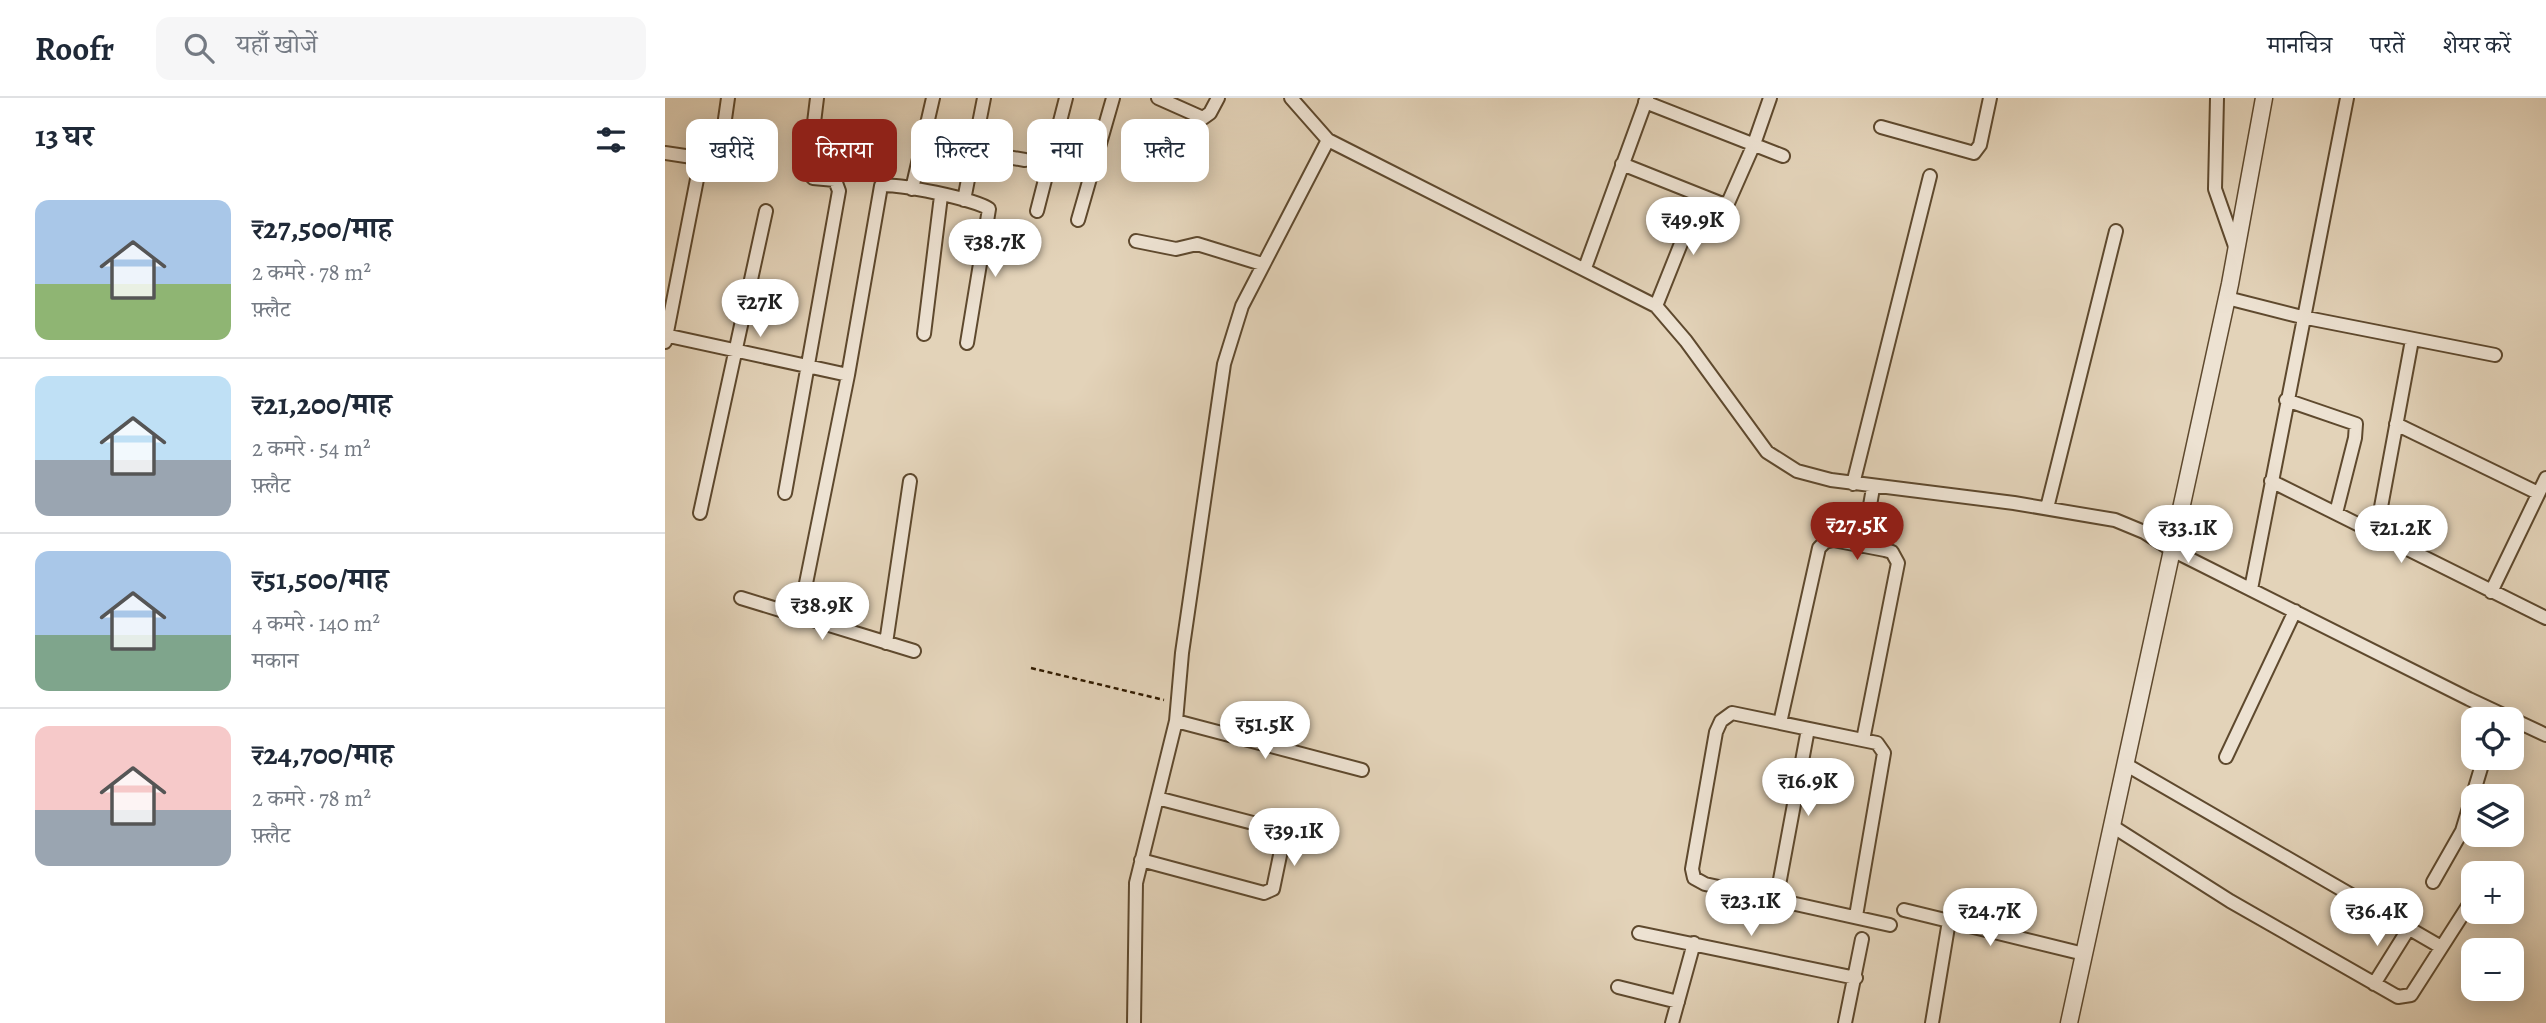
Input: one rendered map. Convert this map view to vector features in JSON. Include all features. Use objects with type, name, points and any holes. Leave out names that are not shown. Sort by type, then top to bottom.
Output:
[{"type":"street","points":[[725,119],[728,98]]},
{"type":"street","points":[[785,493],[839,191],[835,180],[813,177],[808,172],[817,98]]},
{"type":"street","points":[[912,189],[933,98]]},
{"type":"street","points":[[980,119],[984,98]]},
{"type":"street","points":[[1037,211],[1066,98]]},
{"type":"street","points":[[1078,220],[1113,98]]},
{"type":"street","points":[[1157,98],[1203,118],[1210,113],[1218,98]]},
{"type":"street","points":[[1291,98],[1328,140],[1656,306],[1686,341],[1766,452],[1797,471],[1873,488],[2115,520],[2144,532],[2172,550],[2479,707]]},
{"type":"street","points":[[1622,164],[1700,196],[1720,203],[1728,202],[1755,144],[1770,98]]},
{"type":"street","points":[[1881,127],[1974,153],[1980,145],[1990,98]]},
{"type":"street","points":[[2217,98],[2215,189],[2236,249]]},
{"type":"street","points":[[2073,1021],[2084,954],[2227,298],[2264,98]]},
{"type":"street","points":[[2251,589],[2302,317],[2347,98]]},
{"type":"street","points":[[1585,268],[1646,100],[1783,156]]},
{"type":"street","points":[[1134,1023],[1134,903],[1141,860],[1176,721],[1221,380],[1242,306],[1328,140]]},
{"type":"street","points":[[665,153],[692,156],[700,164],[666,338],[848,375]]},
{"type":"street","points":[[1013,158],[1025,160]]},
{"type":"street","points":[[1853,484],[1930,176]]},
{"type":"street","points":[[964,200],[967,182]]},
{"type":"street","points":[[799,618],[848,375],[877,193],[884,185],[964,200],[989,209],[967,343]]},
{"type":"street","points":[[924,334],[941,196]]},
{"type":"street","points":[[1656,306],[1700,196]]},
{"type":"street","points":[[700,513],[738,351],[766,211]]},
{"type":"street","points":[[2047,509],[2116,232]]},
{"type":"street","points":[[1136,241],[1176,249],[1197,244],[1262,264]]},
{"type":"street","points":[[2227,298],[2302,317],[2495,355]]},
{"type":"street","points":[[2376,534],[2412,340]]},
{"type":"street","points":[[2286,400],[2356,424],[2336,513]]},
{"type":"street","points":[[2396,424],[2538,493]]},
{"type":"street","points":[[2491,592],[2546,478]]},
{"type":"street","points":[[886,643],[910,481]]},
{"type":"street","points":[[2271,481],[2546,618]]},
{"type":"street","points":[[1863,546],[1873,488]]},
{"type":"street","points":[[1780,723],[1819,548],[1833,540],[1863,546],[1892,552],[1898,563],[1863,740]]},
{"type":"street","points":[[741,598],[799,618],[914,651]]},
{"type":"street","points":[[2226,757],[2295,611]]},
{"type":"street","points":[[1856,916],[1884,753],[1877,743],[1732,713],[1721,721],[1716,732],[1692,869],[1694,878],[1700,882],[1776,901],[1890,925]]},
{"type":"street","points":[[1176,721],[1363,770]]},
{"type":"street","points":[[2524,726],[2546,734]]},
{"type":"street","points":[[1776,901],[1808,729]]},
{"type":"street","points":[[2125,764],[2441,947]]},
{"type":"street","points":[[2433,882],[2462,831],[2480,770]]},
{"type":"street","points":[[1141,860],[1264,893],[1273,889],[1284,835],[1280,830],[1157,798]]},
{"type":"street","points":[[2112,826],[2231,901],[2398,997],[2411,995],[2461,917]]},
{"type":"street","points":[[1904,911],[2084,954]]},
{"type":"street","points":[[1932,1023],[1949,921]]},
{"type":"street","points":[[2374,985],[2409,928]]},
{"type":"street","points":[[1639,933],[1856,978]]},
{"type":"street","points":[[1845,1023],[1862,939]]},
{"type":"street","points":[[1672,1023],[1694,943]]},
{"type":"street","points":[[1618,987],[1678,1002]]},
{"type":"path","points":[[1031,668],[1178,703]]}]
